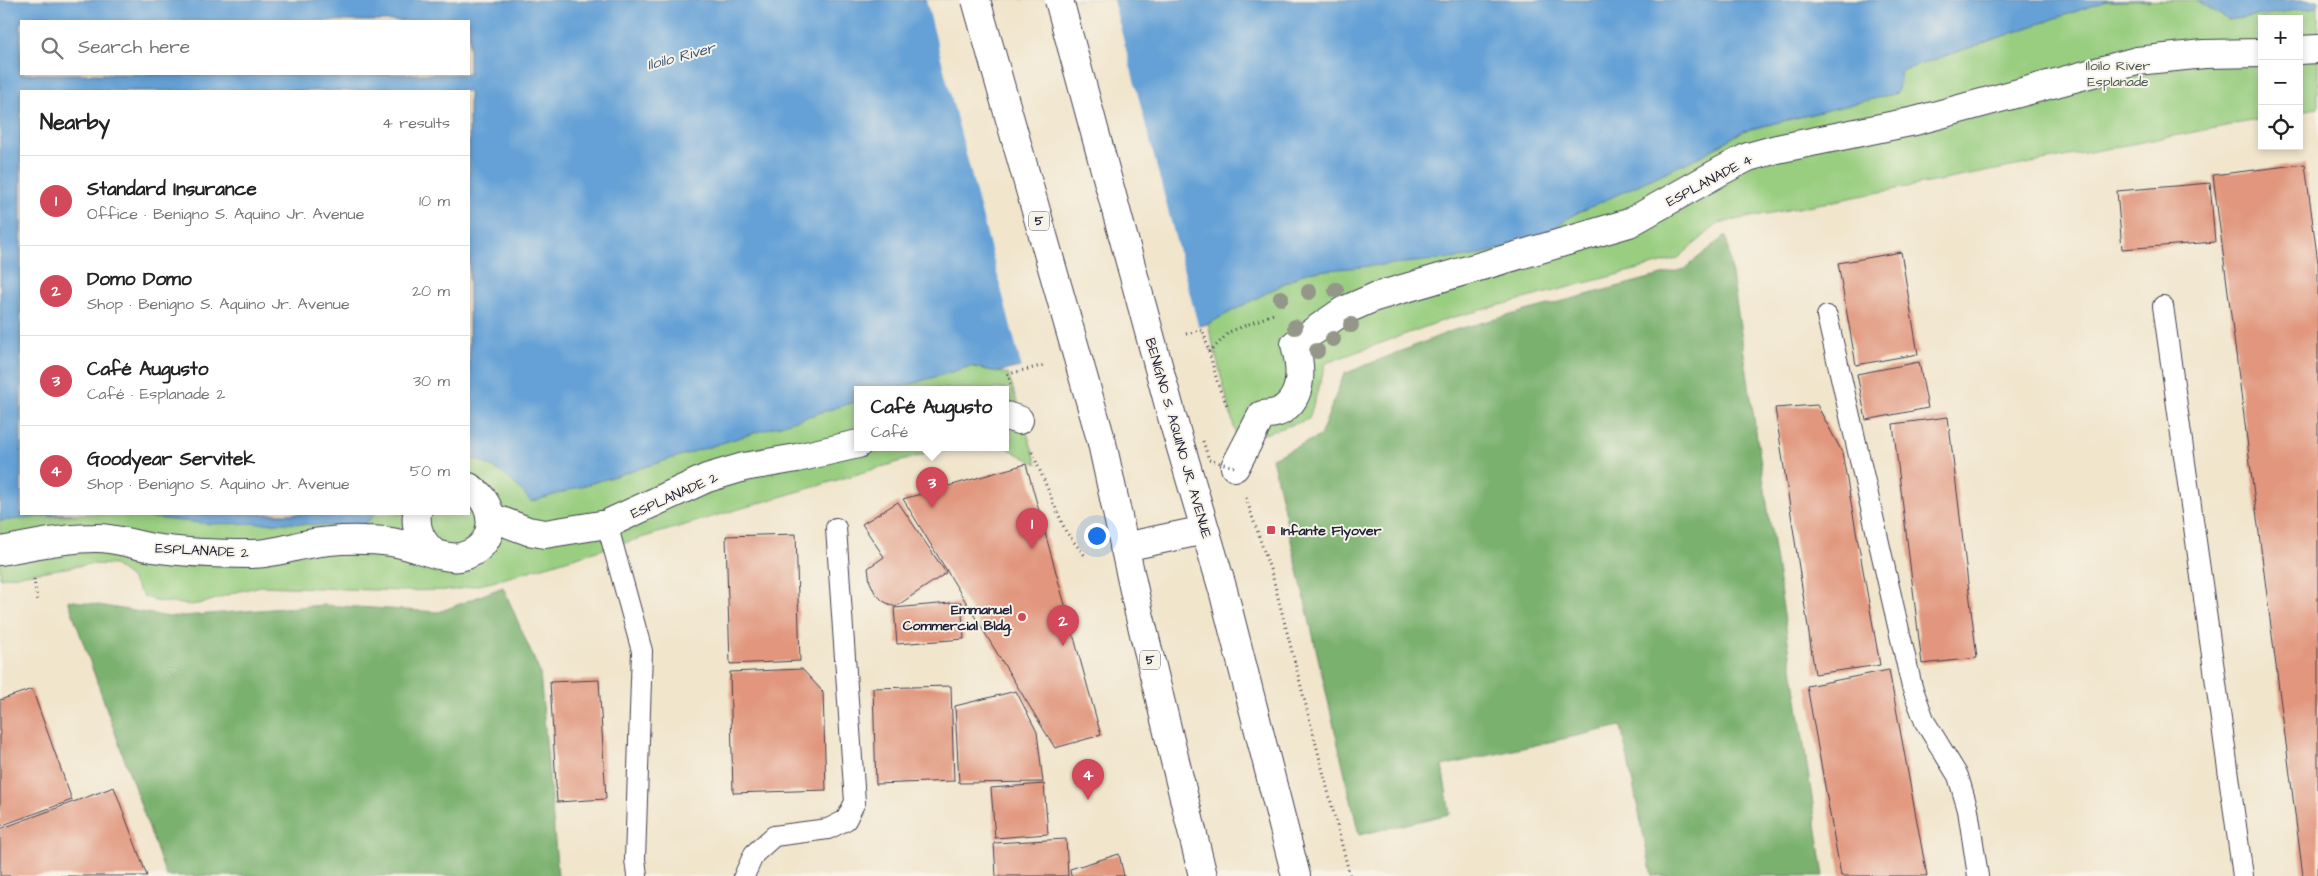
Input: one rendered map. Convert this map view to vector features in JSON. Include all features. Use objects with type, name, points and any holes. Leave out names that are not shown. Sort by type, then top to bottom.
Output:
[{"type":"main road","name":"5","points":[[976,0],[1102,443],[1124,547],[1203,876]]},
{"type":"main road","name":"BENIGNO S. AQUINO JR. AVENUE","points":[[1059,0],[1174,424],[1205,530],[1296,876]]},
{"type":"main road","points":[[2303,50],[2318,49]]},
{"type":"main road","name":"ESPLANADE 4","points":[[1262,415],[1280,412],[1292,401],[1298,388],[1300,372],[1296,344],[1343,311],[1374,297],[1629,223],[1748,157],[1776,149],[1914,121],[2137,62],[2204,54],[2258,53]]},
{"type":"main road","points":[[1237,471],[1262,415]]},
{"type":"main road","name":"ESPLANADE 2","points":[[0,551],[68,540],[94,538],[127,542],[151,548],[210,554],[255,554],[325,542],[357,540],[392,542],[457,557],[469,554],[479,548],[486,538],[491,518],[528,531],[545,534],[608,524],[706,478],[744,467],[797,458],[854,445]]},
{"type":"main road","points":[[470,488],[479,493],[486,502],[491,518]]},
{"type":"main road","points":[[417,515],[418,532],[423,544],[433,552]]},
{"type":"main road","points":[[1124,547],[1205,530]]},
{"type":"lane","points":[[2164,306],[2242,876]]},
{"type":"lane","points":[[1827,316],[1912,687],[1924,722],[1958,776],[1968,810],[1978,876]]},
{"type":"lane","points":[[608,524],[642,651],[635,859],[637,876]]},
{"type":"lane","points":[[744,876],[754,854],[774,836],[828,830],[846,820],[855,802],[836,528]]},
{"type":"path","points":[[1203,330],[1219,388],[1230,409],[1250,417],[1262,415]]},
{"type":"path","points":[[1012,418],[1066,532],[1086,557]]},
{"type":"path","points":[[1245,495],[1273,578],[1350,876]]},
{"type":"green space","name":"Iloilo River Esplanade","points":[[2197,0],[2228,20],[2318,0],[2318,108],[2303,110],[2303,15],[2258,15],[2258,120],[1719,223],[1677,259],[1447,319],[1326,363],[1309,419],[1238,443],[1208,324],[1217,318],[1213,288],[1703,155],[1743,131],[1897,93],[1901,71],[2106,1]]},
{"type":"green space","points":[[1726,235],[1824,876],[1652,876],[1621,726],[1442,766],[1450,814],[1359,835],[1272,458],[1320,436],[1344,374],[1454,330],[1684,269]]},
{"type":"green space","points":[[887,350],[1008,374],[1037,464],[1009,449],[1009,386],[854,386],[854,451],[935,451],[492,582],[454,590],[400,591],[261,586],[204,603],[190,605],[155,601],[143,596],[130,577],[114,565],[91,564],[0,578],[0,481],[20,515],[470,515],[470,421]]},
{"type":"green space","points":[[503,587],[540,673],[558,876],[166,876],[68,600],[170,617],[323,605],[439,612]]},
{"type":"water","name":"Iloilo River","points":[[0,0],[2150,0],[2106,1],[1901,71],[1897,93],[1743,131],[1703,155],[1571,216],[1543,238],[1469,257],[1306,272],[1208,324],[998,372],[971,366],[905,386],[854,386],[854,402],[531,502],[518,487],[496,469],[470,457],[470,90],[20,90],[20,515],[62,515],[0,521]]},
{"type":"water","points":[[2197,0],[2318,0],[2318,7],[2228,20]]},
{"type":"water","points":[[128,515],[373,515],[370,520],[356,528],[288,523],[209,524]]},
{"type":"pier","points":[[926,0],[1113,0],[1199,329],[1022,369]]},
{"type":"building","points":[[2305,164],[2318,263],[2318,876],[2303,876],[2213,175]]},
{"type":"building","points":[[2210,183],[2215,242],[2122,249],[2117,191]]},
{"type":"building","points":[[1901,252],[1918,354],[1856,365],[1838,263]]},
{"type":"building","points":[[1919,362],[1928,408],[1866,420],[1857,374]]},
{"type":"building","points":[[1817,405],[1842,452],[1880,665],[1815,674],[1775,408]]},
{"type":"building","points":[[1948,417],[1977,658],[1922,664],[1893,424]]},
{"type":"building","name":"Emmanuel Commercial Bldg.","points":[[1026,464],[1101,735],[1055,748],[903,499]]},
{"type":"building","points":[[898,502],[946,573],[895,607],[883,601],[875,593],[870,582],[868,568],[884,557],[862,524]]},
{"type":"building","points":[[796,534],[800,661],[730,664],[726,536]]},
{"type":"building","points":[[961,602],[964,639],[897,644],[894,608]]},
{"type":"building","points":[[802,669],[823,692],[826,790],[733,793],[730,672]]},
{"type":"building","points":[[1889,670],[1927,876],[1841,876],[1807,686]]},
{"type":"building","points":[[599,680],[606,799],[557,802],[550,682]]},
{"type":"building","points":[[951,686],[954,781],[876,784],[873,688]]},
{"type":"building","points":[[32,689],[72,800],[0,826],[0,700]]},
{"type":"building","points":[[1016,691],[1037,732],[1043,782],[959,783],[955,706]]},
{"type":"building","points":[[1044,784],[1048,834],[995,838],[991,788]]},
{"type":"building","points":[[114,787],[147,876],[0,876],[0,829]]},
{"type":"building","points":[[1066,839],[1068,876],[996,876],[994,843]]},
{"type":"building","points":[[1119,854],[1124,876],[1071,876],[1070,869]]},
{"type":"place","name":"Café Augusto","points":[[932,508]]},
{"type":"place","name":"Infante Flyover","points":[[1271,530]]},
{"type":"place","name":"Standard Insurance","points":[[1032,549]]},
{"type":"place","name":"Emmanuel Commercial Bldg.","points":[[1022,617]]},
{"type":"place","name":"Domo Domo","points":[[1063,646]]},
{"type":"place","name":"Goodyear Servitek","points":[[1088,800]]}]
